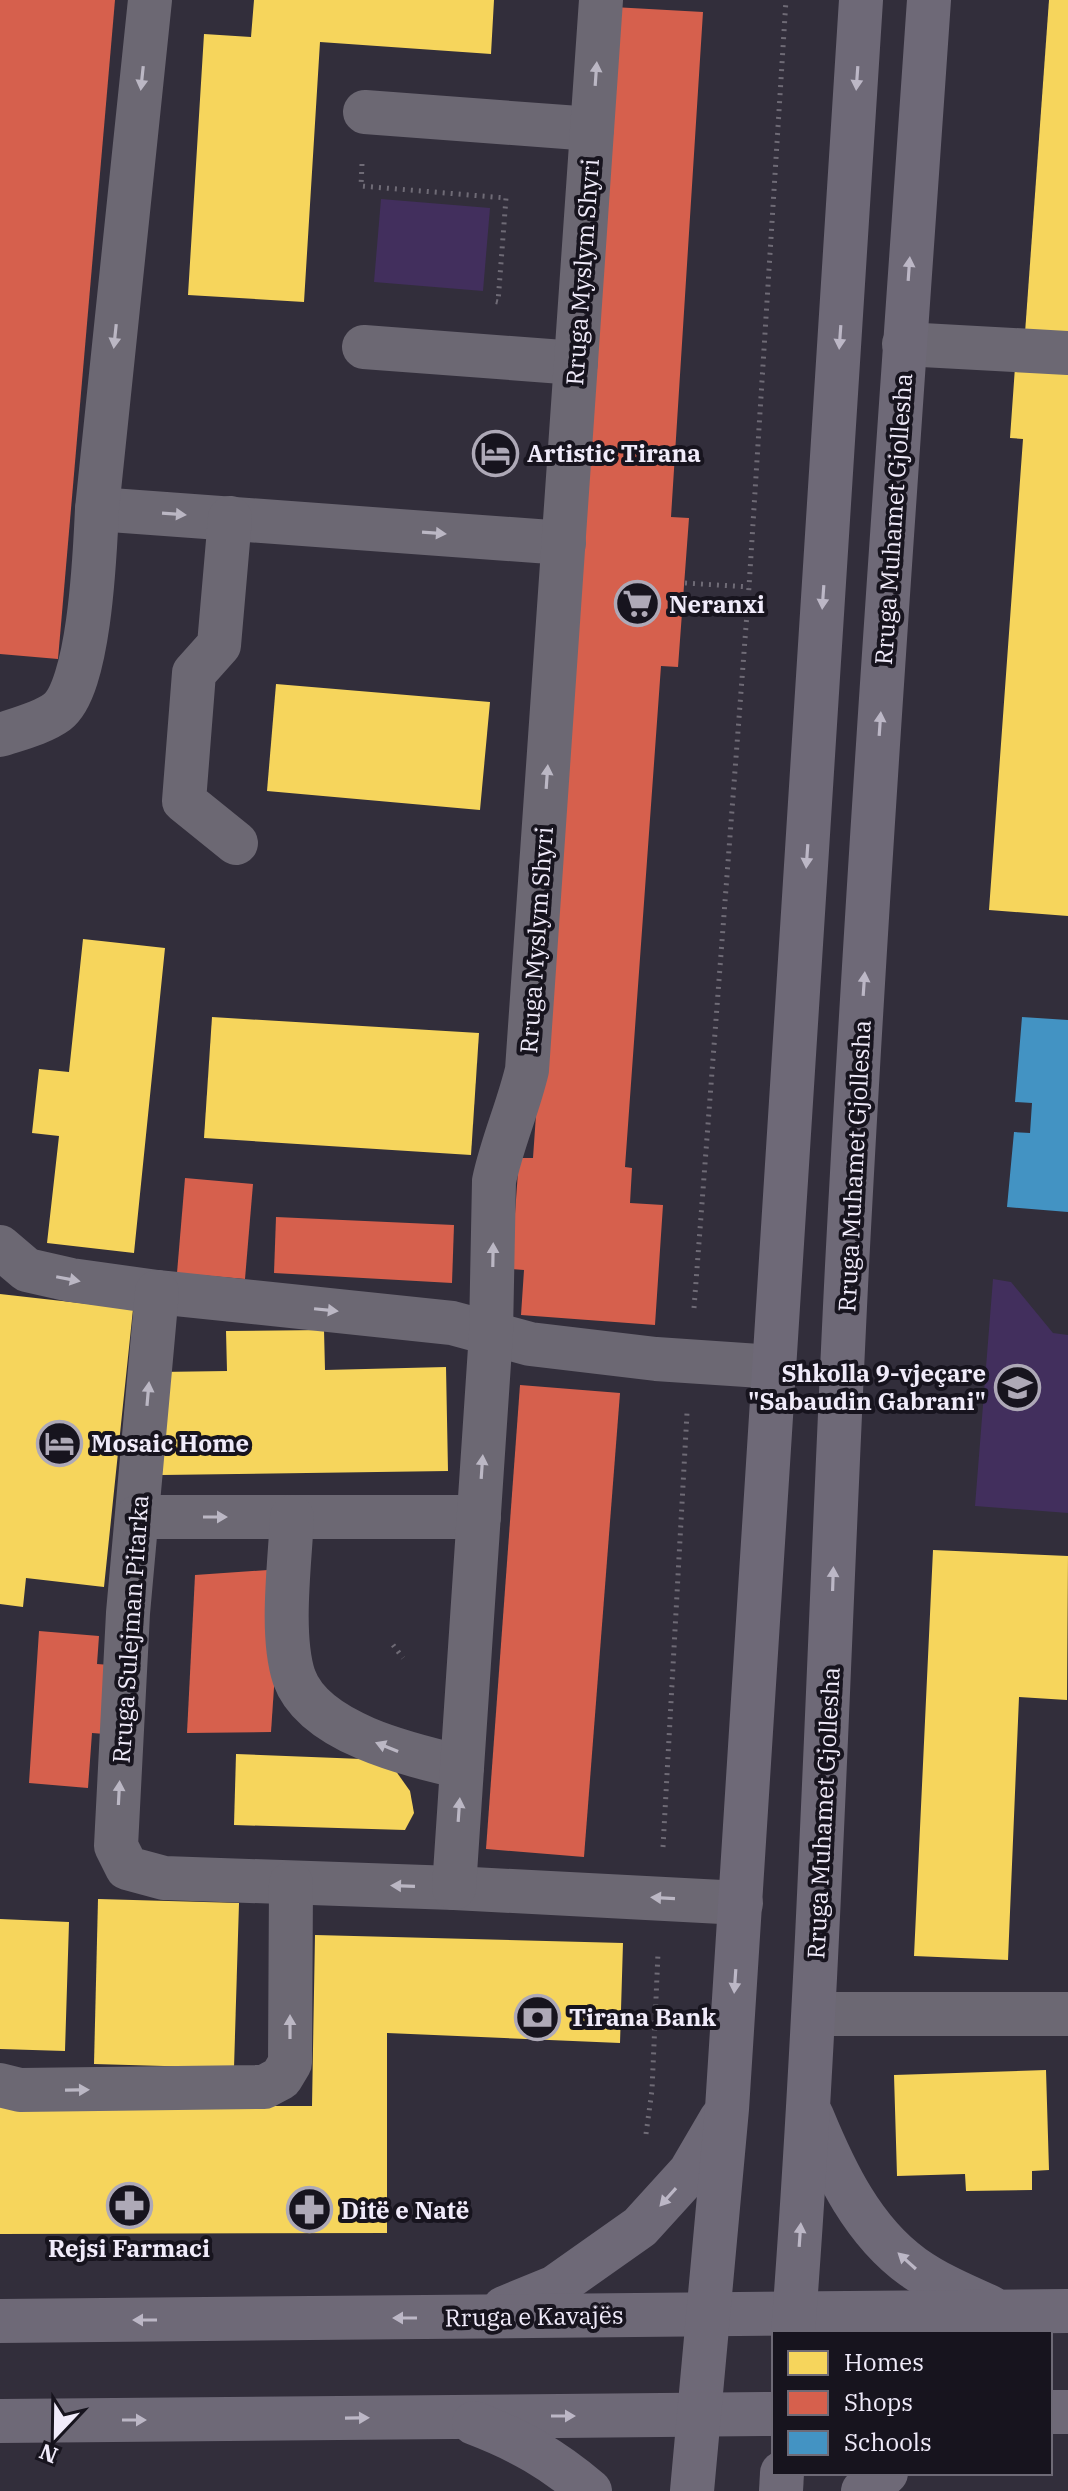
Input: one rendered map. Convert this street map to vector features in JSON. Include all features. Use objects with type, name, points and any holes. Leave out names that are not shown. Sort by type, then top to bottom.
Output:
[{"type":"main road","points":[[692,2491],[727,2109],[741,1903],[861,0]]},
{"type":"main road","name":"Rruga Muhamet Gjollesha","points":[[793,2323],[814,2014],[848,1247],[904,344],[929,0]]},
{"type":"main road","points":[[483,2317],[555,2287],[640,2227],[690,2172],[727,2109]]},
{"type":"main road","points":[[809,2110],[829,2158],[853,2203],[887,2242],[911,2266],[938,2284],[999,2311]]},
{"type":"main road","name":"Rruga e Kavajës","points":[[0,2321],[708,2314],[793,2323],[999,2311],[1068,2311]]},
{"type":"main road","points":[[0,2421],[772,2414]]},
{"type":"main road","points":[[457,2417],[507,2435],[554,2461],[590,2491]]},
{"type":"main road","points":[[863,2491],[883,2475]]},
{"type":"street","points":[[0,735],[59,711],[79,674],[94,578],[97,509],[150,0]]},
{"type":"street","name":"Rruga Myslym Shyri","points":[[491,1333],[494,1181],[499,1158],[520,1102],[527,1070],[601,0]]},
{"type":"street","points":[[365,112],[592,129]]},
{"type":"street","points":[[904,344],[1068,353]]},
{"type":"street","points":[[364,347],[576,363]]},
{"type":"street","points":[[97,509],[564,543]]},
{"type":"street","points":[[230,518],[219,645],[194,673],[184,801],[236,843]]},
{"type":"street","points":[[0,1247],[27,1270],[71,1280],[452,1323],[530,1344],[774,1367]]},
{"type":"street","name":"Rruga Sulejman Pitarka","points":[[157,1292],[128,1613],[116,1846],[127,1868],[164,1878],[291,1883]]},
{"type":"street","points":[[454,1888],[491,1333]]},
{"type":"street","points":[[137,1517],[479,1517]]},
{"type":"street","points":[[292,1517],[288,1640],[295,1678],[311,1705],[355,1734],[402,1753],[462,1767]]},
{"type":"street","points":[[0,2085],[20,2090],[264,2087],[281,2078],[290,2063],[291,1883],[741,1903]]},
{"type":"street","points":[[814,2014],[1068,2014]]},
{"type":"path","points":[[643,2145],[652,2090],[690,1361],[749,587],[786,0]]},
{"type":"path","points":[[362,155],[361,186],[506,198],[498,302],[483,300]]},
{"type":"path","points":[[685,583],[749,587]]},
{"type":"path","points":[[393,1645],[403,1658]]},
{"type":"shaded area","points":[[381,199],[490,208],[483,291],[374,282]]},
{"type":"shaded area","points":[[993,1279],[1011,1282],[1053,1333],[1068,1335],[1068,1513],[975,1506]]},
{"type":"building: Homes","points":[[254,0],[494,0],[491,54],[320,42],[304,302],[188,295],[204,34],[251,37]]},
{"type":"building: Homes","points":[[1049,0],[1068,0],[1068,336],[1025,333]]},
{"type":"building: Homes","points":[[1015,367],[1068,370],[1068,916],[989,910],[1023,439],[1010,438]]},
{"type":"building: Homes","points":[[276,684],[490,702],[480,810],[267,791]]},
{"type":"building: Homes","points":[[83,939],[165,948],[134,1253],[47,1243],[59,1136],[32,1133],[39,1069],[69,1072]]},
{"type":"building: Homes","points":[[212,1017],[479,1033],[471,1155],[204,1138]]},
{"type":"building: Homes","name":"Mosaic Home","points":[[0,1294],[133,1309],[104,1587],[26,1578],[23,1607],[0,1604]]},
{"type":"building: Homes","points":[[324,1330],[325,1370],[446,1367],[448,1471],[162,1475],[159,1372],[227,1371],[226,1331]]},
{"type":"building: Homes","points":[[933,1550],[1068,1556],[1067,1700],[1019,1697],[1008,1960],[914,1956]]},
{"type":"building: Homes","points":[[236,1754],[388,1760],[410,1791],[414,1813],[405,1830],[234,1825]]},
{"type":"building: Homes","points":[[98,1899],[239,1903],[234,2068],[94,2064]]},
{"type":"building: Homes","points":[[0,1919],[69,1922],[65,2051],[0,2049]]},
{"type":"building: Homes","points":[[315,1935],[623,1943],[620,2043],[387,2033],[387,2233],[0,2234],[0,2106],[312,2106]]},
{"type":"building: Homes","points":[[1046,2070],[1049,2170],[1032,2171],[1032,2190],[966,2191],[965,2174],[897,2176],[894,2075]]},
{"type":"building: Shops","points":[[0,0],[115,0],[58,659],[0,654]]},
{"type":"building: Shops","points":[[613,7],[703,12],[671,517],[689,518],[678,667],[661,666],[625,1167],[632,1168],[630,1203],[663,1205],[655,1325],[521,1315],[524,1270],[511,1269],[519,1158],[533,1158]]},
{"type":"building: Shops","points":[[185,1178],[253,1184],[245,1279],[177,1273]]},
{"type":"building: Shops","points":[[276,1217],[454,1225],[452,1283],[274,1273]]},
{"type":"building: Shops","points":[[520,1385],[620,1393],[584,1857],[486,1849]]},
{"type":"building: Shops","points":[[282,1569],[271,1732],[187,1733],[195,1575]]},
{"type":"building: Shops","points":[[39,1631],[99,1636],[97,1664],[110,1665],[105,1734],[92,1733],[88,1788],[29,1783]]},
{"type":"building: Schools","points":[[1022,1017],[1068,1020],[1068,1212],[1007,1207],[1014,1132],[1030,1133],[1032,1103],[1015,1102]]},
{"type":"place","name":"Artistic Tirana","points":[[496,453]]},
{"type":"place","name":"Neranxi","points":[[638,604]]},
{"type":"place","name":"Shkolla 9-vjeçare \"Sabaudin Gabrani\"","points":[[1017,1387]]},
{"type":"place","name":"Mosaic Home","points":[[60,1443]]},
{"type":"place","name":"Tirana Bank","points":[[538,2017]]},
{"type":"place","name":"Rejsi Farmaci","points":[[129,2206]]},
{"type":"place","name":"Ditë e Natë","points":[[310,2210]]}]
